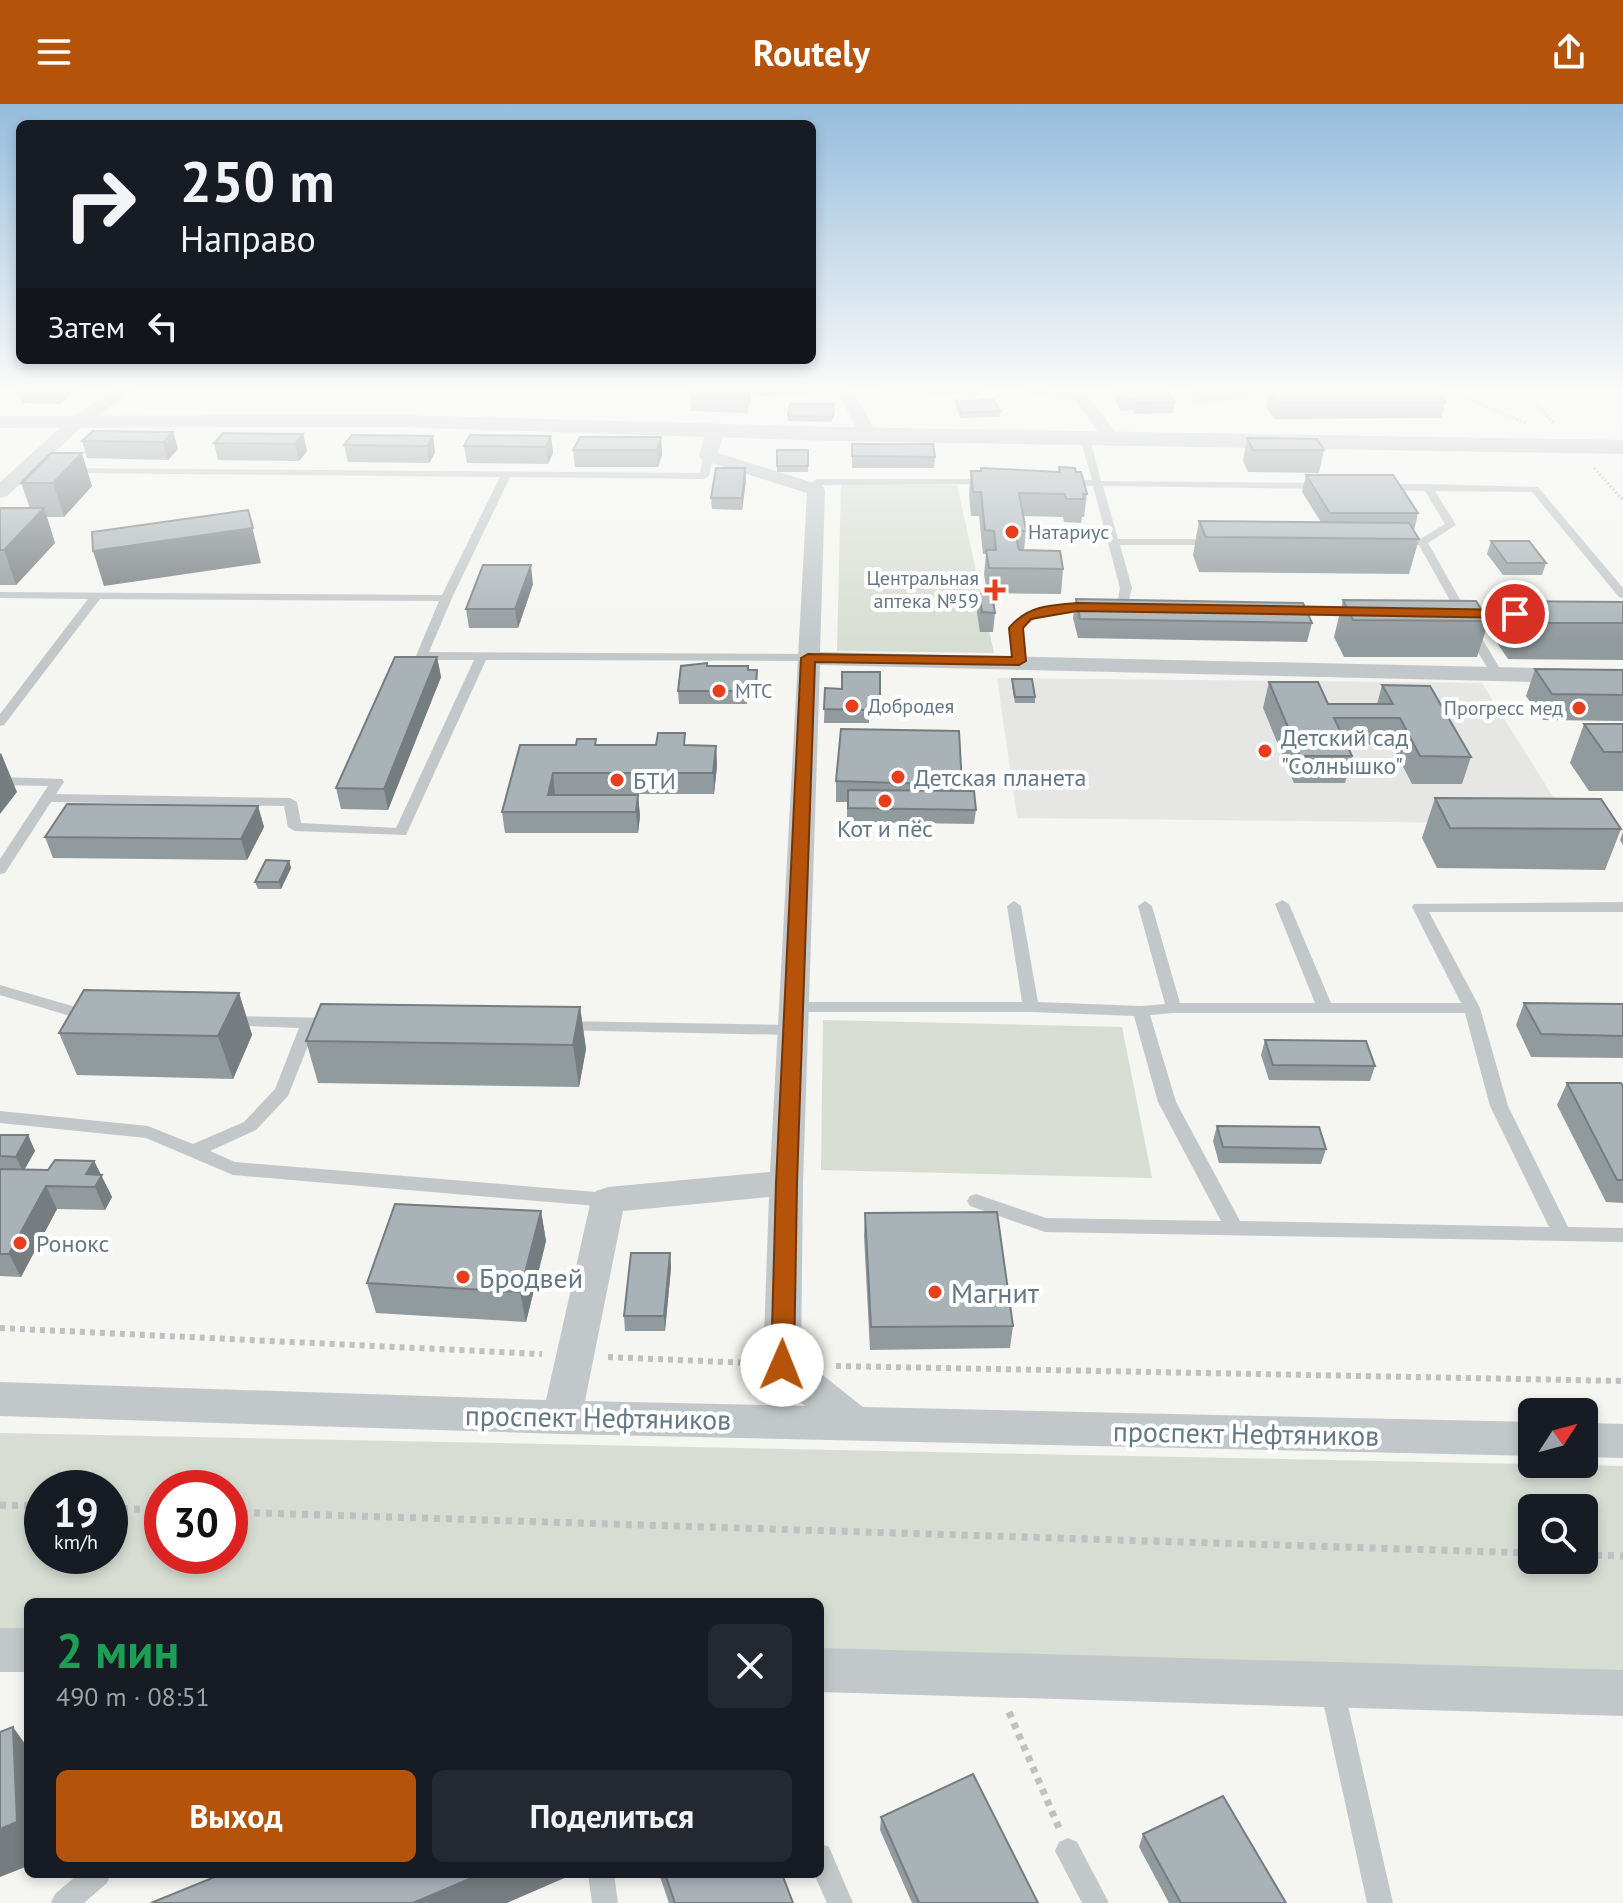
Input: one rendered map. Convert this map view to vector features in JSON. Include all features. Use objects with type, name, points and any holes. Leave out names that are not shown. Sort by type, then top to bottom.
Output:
[{"type":"street","points":[[0,492],[25,474]]},
{"type":"street","points":[[780,474],[816,490],[786,1183],[782,1365],[856,1424]]},
{"type":"street","points":[[808,658],[1623,677]]},
{"type":"street","points":[[562,1417],[608,1200],[786,1183]]},
{"type":"street","name":"проспект Нефтяников","points":[[0,1399],[562,1417],[1518,1439]]},
{"type":"street","points":[[1598,1440],[1623,1441]]},
{"type":"street","points":[[0,1650],[24,1650]]},
{"type":"street","points":[[824,1670],[1623,1693]]},
{"type":"lane","points":[[411,474],[705,474]]},
{"type":"lane","points":[[1094,474],[1126,588],[1122,609]]},
{"type":"lane","points":[[506,475],[446,598],[422,656],[808,658]]},
{"type":"lane","points":[[816,490],[817,482],[1003,482]]},
{"type":"lane","points":[[1050,482],[1333,486]]},
{"type":"lane","points":[[1365,486],[1535,489],[1623,595]]},
{"type":"lane","points":[[1391,542],[1422,542],[1451,525],[1428,487]]},
{"type":"lane","points":[[1113,542],[1221,542]]},
{"type":"lane","points":[[1422,542],[1497,674]]},
{"type":"lane","points":[[0,595],[446,598]]},
{"type":"lane","points":[[0,722],[97,595]]},
{"type":"lane","points":[[1019,661],[1016,628],[1027,616],[1049,609],[1137,609]]},
{"type":"lane","points":[[1276,611],[1369,612]]},
{"type":"lane","points":[[1446,613],[1535,614]]},
{"type":"lane","points":[[46,798],[290,802],[295,827],[401,832],[481,657]]},
{"type":"lane","points":[[0,781],[57,782],[0,870]]},
{"type":"lane","points":[[1282,904],[1325,1008]]},
{"type":"lane","points":[[1014,906],[1031,1007]]},
{"type":"lane","points":[[1145,906],[1174,1008]]},
{"type":"lane","points":[[1562,1234],[1499,1106],[1472,1008],[1419,907],[1623,907]]},
{"type":"lane","points":[[0,990],[99,1019],[114,1020]]},
{"type":"lane","points":[[543,1026],[1031,1007],[1141,1011],[1174,1008],[1472,1008]]},
{"type":"lane","points":[[1141,1011],[1167,1102],[1235,1229]]},
{"type":"lane","points":[[204,1021],[356,1023]]},
{"type":"lane","points":[[193,1151],[250,1126],[282,1092],[309,1023]]},
{"type":"lane","points":[[0,1117],[148,1132],[233,1168],[608,1200]]},
{"type":"lane","points":[[976,1201],[1045,1225],[1623,1235]]},
{"type":"lane","points":[[1331,1683],[1380,1903]]},
{"type":"lane","points":[[1068,1851],[1096,1903]]},
{"type":"lane","points":[[824,1865],[840,1903]]},
{"type":"lane","points":[[64,1903],[93,1878]]},
{"type":"lane","points":[[602,1878],[605,1903]]},
{"type":"path","points":[[1600,474],[1623,500]]},
{"type":"path","points":[[0,1328],[782,1365],[1623,1381]]},
{"type":"path","points":[[0,1505],[24,1506]]},
{"type":"path","points":[[248,1513],[1518,1553]]},
{"type":"path","points":[[1598,1555],[1623,1556]]},
{"type":"path","points":[[993,1675],[1068,1851]]},
{"type":"shaded area","points":[[841,484],[957,485],[994,653],[837,651]]},
{"type":"shaded area","name":"Детский сад \"Солнышко\"","points":[[997,678],[1482,683],[1570,824],[1017,818]]},
{"type":"shaded area","points":[[823,1020],[1122,1027],[1152,1178],[821,1170]]},
{"type":"shaded area","points":[[0,1433],[1518,1464],[1518,1478],[1598,1478],[1598,1465],[1623,1466],[1623,1674],[824,1651],[824,1598],[24,1598],[24,1629],[0,1629]]},
{"type":"building","points":[[30,474],[62,474],[53,483],[21,483]]},
{"type":"building","points":[[715,474],[744,474],[742,498],[711,498]]},
{"type":"building","points":[[971,474],[1082,474],[1087,494],[1083,494],[1084,499],[1066,499],[1065,494],[1019,493],[1026,531],[1015,531],[1019,550],[1060,551],[1063,569],[989,568],[986,550],[996,550],[994,531],[985,530],[981,492],[973,492]]},
{"type":"building","points":[[1306,475],[1393,475],[1418,513],[1330,513]]},
{"type":"building","points":[[0,508],[44,508],[4,550],[0,550]]},
{"type":"building","points":[[248,510],[253,528],[93,551],[92,532]]},
{"type":"building","points":[[1199,521],[1409,523],[1419,539],[1206,537]]},
{"type":"building","points":[[1491,541],[1529,541],[1546,563],[1507,563]]},
{"type":"building","points":[[483,565],[531,565],[515,609],[466,609]]},
{"type":"building","points":[[979,594],[992,594],[995,613],[982,612]]},
{"type":"building","points":[[1076,599],[1303,603],[1312,623],[1080,619]]},
{"type":"building","points":[[1343,600],[1476,601],[1489,621],[1353,620]]},
{"type":"building","points":[[1505,601],[1623,602],[1623,623],[1520,623]]},
{"type":"building","points":[[395,657],[437,657],[384,789],[336,788]]},
{"type":"building","points":[[707,663],[707,666],[748,666],[748,670],[757,670],[756,686],[747,686],[746,691],[678,691],[681,666]]},
{"type":"building","points":[[1535,669],[1623,670],[1623,695],[1552,694]]},
{"type":"building","points":[[842,672],[880,672],[880,696],[869,696],[869,710],[824,709],[825,688],[842,689]]},
{"type":"building","points":[[1012,679],[1032,679],[1035,697],[1015,697]]},
{"type":"building","points":[[1269,682],[1318,682],[1328,704],[1393,704],[1382,685],[1430,686],[1471,757],[1420,756],[1400,718],[1334,718],[1352,756],[1300,756]]},
{"type":"building","points":[[1584,724],[1623,724],[1623,752],[1604,752]]},
{"type":"building","name":"Детская планета","points":[[841,729],[959,731],[962,785],[836,781]]},
{"type":"building","points":[[658,733],[685,733],[684,745],[716,746],[713,773],[553,773],[548,795],[638,795],[636,812],[502,812],[520,745],[576,745],[577,739],[596,739],[595,745],[656,745]]},
{"type":"building","points":[[848,790],[974,791],[976,810],[848,808]]},
{"type":"building","points":[[1435,798],[1601,799],[1621,829],[1450,828]]},
{"type":"building","points":[[67,804],[258,806],[241,839],[45,837]]},
{"type":"building","points":[[266,860],[289,861],[279,882],[255,882]]},
{"type":"building","points":[[84,990],[239,993],[218,1036],[59,1033]]},
{"type":"building","points":[[1524,1003],[1623,1004],[1623,1036],[1541,1034]]},
{"type":"building","points":[[321,1004],[580,1007],[573,1045],[306,1041]]},
{"type":"building","points":[[1265,1040],[1366,1041],[1375,1066],[1273,1065]]},
{"type":"building","points":[[1567,1083],[1621,1083],[1623,1086],[1623,1180],[1617,1180]]},
{"type":"building","points":[[1217,1126],[1319,1127],[1326,1149],[1223,1147]]},
{"type":"building","points":[[0,1135],[28,1135],[16,1157],[0,1156]]},
{"type":"building","points":[[55,1160],[94,1161],[86,1174],[102,1175],[95,1187],[46,1186],[9,1254],[0,1254],[0,1169],[48,1170]]},
{"type":"building","points":[[395,1204],[541,1211],[520,1292],[367,1283]]},
{"type":"building","name":"Магнит","points":[[997,1212],[1013,1326],[871,1327],[865,1213]]},
{"type":"building","points":[[631,1253],[670,1253],[664,1316],[624,1316]]},
{"type":"building","points":[[13,1727],[17,1822],[0,1829],[0,1732]]},
{"type":"building","points":[[973,1774],[1038,1903],[919,1903],[881,1817]]},
{"type":"building","points":[[1223,1796],[1286,1903],[1181,1903],[1143,1834]]},
{"type":"building","points":[[212,1878],[472,1878],[413,1903],[151,1903]]},
{"type":"building","points":[[666,1878],[784,1878],[793,1903],[675,1903]]},
{"type":"place","name":"Натариус","points":[[1012,532]]},
{"type":"place","name":"Центральная аптека №59","points":[[995,590]]},
{"type":"place","name":"МТС","points":[[719,691]]},
{"type":"place","name":"Добродея","points":[[852,706]]},
{"type":"place","name":"Прогресс мед","points":[[1579,708]]},
{"type":"place","name":"Детский сад \"Солнышко\"","points":[[1265,751]]},
{"type":"place","name":"Детская планета","points":[[898,777]]},
{"type":"place","name":"БТИ","points":[[617,780]]},
{"type":"place","name":"Кот и пёс","points":[[885,801]]},
{"type":"place","name":"Ронокс","points":[[20,1243]]},
{"type":"place","name":"Бродвей","points":[[463,1277]]},
{"type":"place","name":"Магнит","points":[[935,1292]]},
{"type":"route","points":[[782,1365],[786,1183],[808,658],[1019,661],[1016,628],[1027,616],[1049,609],[1077,607],[1515,614]]}]
